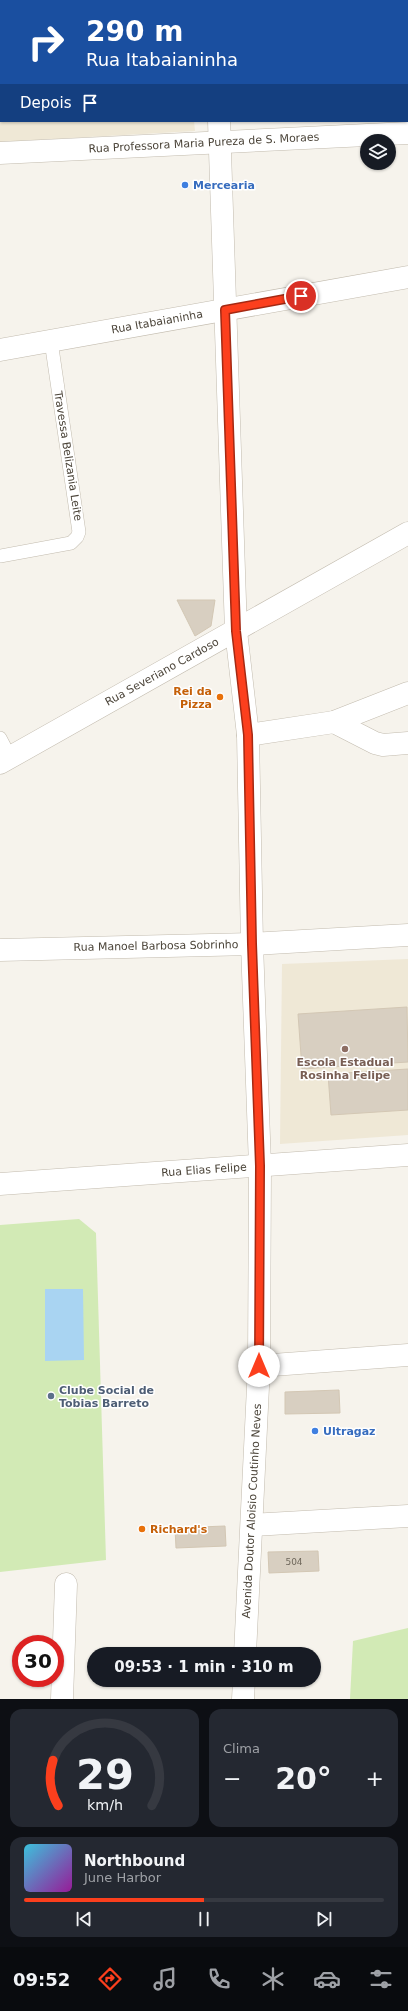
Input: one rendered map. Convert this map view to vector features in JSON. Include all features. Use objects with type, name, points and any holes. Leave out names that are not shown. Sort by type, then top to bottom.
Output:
[{"type":"street","name":"Avenida Doutor Aloisio Coutinho Neves","points":[[219,122],[236,631],[248,735],[252,944],[260,1166],[259,1366],[245,1647]]},
{"type":"street","name":"Rua Professora Maria Pureza de S. Moraes","points":[[0,153],[408,133]]},
{"type":"street","name":"Rua Itabaianinha","points":[[0,350],[408,277]]},
{"type":"street","name":"Rua Severiano Cardoso","points":[[5,760],[408,533]]},
{"type":"street","points":[[248,735],[334,722],[408,693]]},
{"type":"street","points":[[334,722],[375,743],[383,745],[408,743]]},
{"type":"street","name":"Rua Manoel Barbosa Sobrinho","points":[[0,950],[252,944],[408,935]]},
{"type":"street","name":"Rua Elias Felipe","points":[[0,1184],[408,1155]]},
{"type":"street","points":[[259,1366],[408,1355]]},
{"type":"street","points":[[252,1525],[408,1516]]},
{"type":"street","points":[[62,1699],[66,1584]]},
{"type":"street","points":[[242,1699],[243,1687]]},
{"type":"lane","name":"Travessa Belizania Leite","points":[[0,556],[71,543],[77,537],[79,532],[50,341]]},
{"type":"lane","points":[[0,738],[5,760]]},
{"type":"shaded area","points":[[0,122],[194,122],[195,131],[0,142]]},
{"type":"shaded area","name":"Escola Estadual Rosinha Felipe","points":[[408,959],[408,1135],[280,1144],[282,964]]},
{"type":"green space","name":"Clube Social de Tobias Barreto","points":[[79,1219],[96,1233],[106,1560],[0,1572],[0,1225]]},
{"type":"green space","points":[[408,1628],[408,1699],[350,1699],[353,1641]]},
{"type":"water","points":[[45,1289],[83,1289],[84,1360],[45,1361]]},
{"type":"building","points":[[177,600],[215,600],[211,626],[195,636]]},
{"type":"building","points":[[407,1007],[408,1062],[302,1069],[298,1014]]},
{"type":"building","points":[[408,1069],[408,1110],[331,1115],[328,1074]]},
{"type":"building","points":[[339,1390],[340,1413],[285,1414],[285,1392]]},
{"type":"building","points":[[225,1526],[226,1546],[176,1548],[175,1528]]},
{"type":"building","points":[[318,1551],[319,1571],[269,1573],[268,1552]]},
{"type":"place","name":"Mercearia","points":[[185,185]]},
{"type":"place","name":"Rei da Pizza","points":[[220,697]]},
{"type":"place","name":"Escola Estadual Rosinha Felipe","points":[[345,1049]]},
{"type":"place","name":"Clube Social de Tobias Barreto","points":[[51,1396]]},
{"type":"place","name":"Ultragaz","points":[[315,1431]]},
{"type":"place","name":"Richard's","points":[[142,1529]]},
{"type":"route","points":[[259,1366],[260,1166],[252,944],[248,735],[236,631],[225,310],[301,296]]}]
